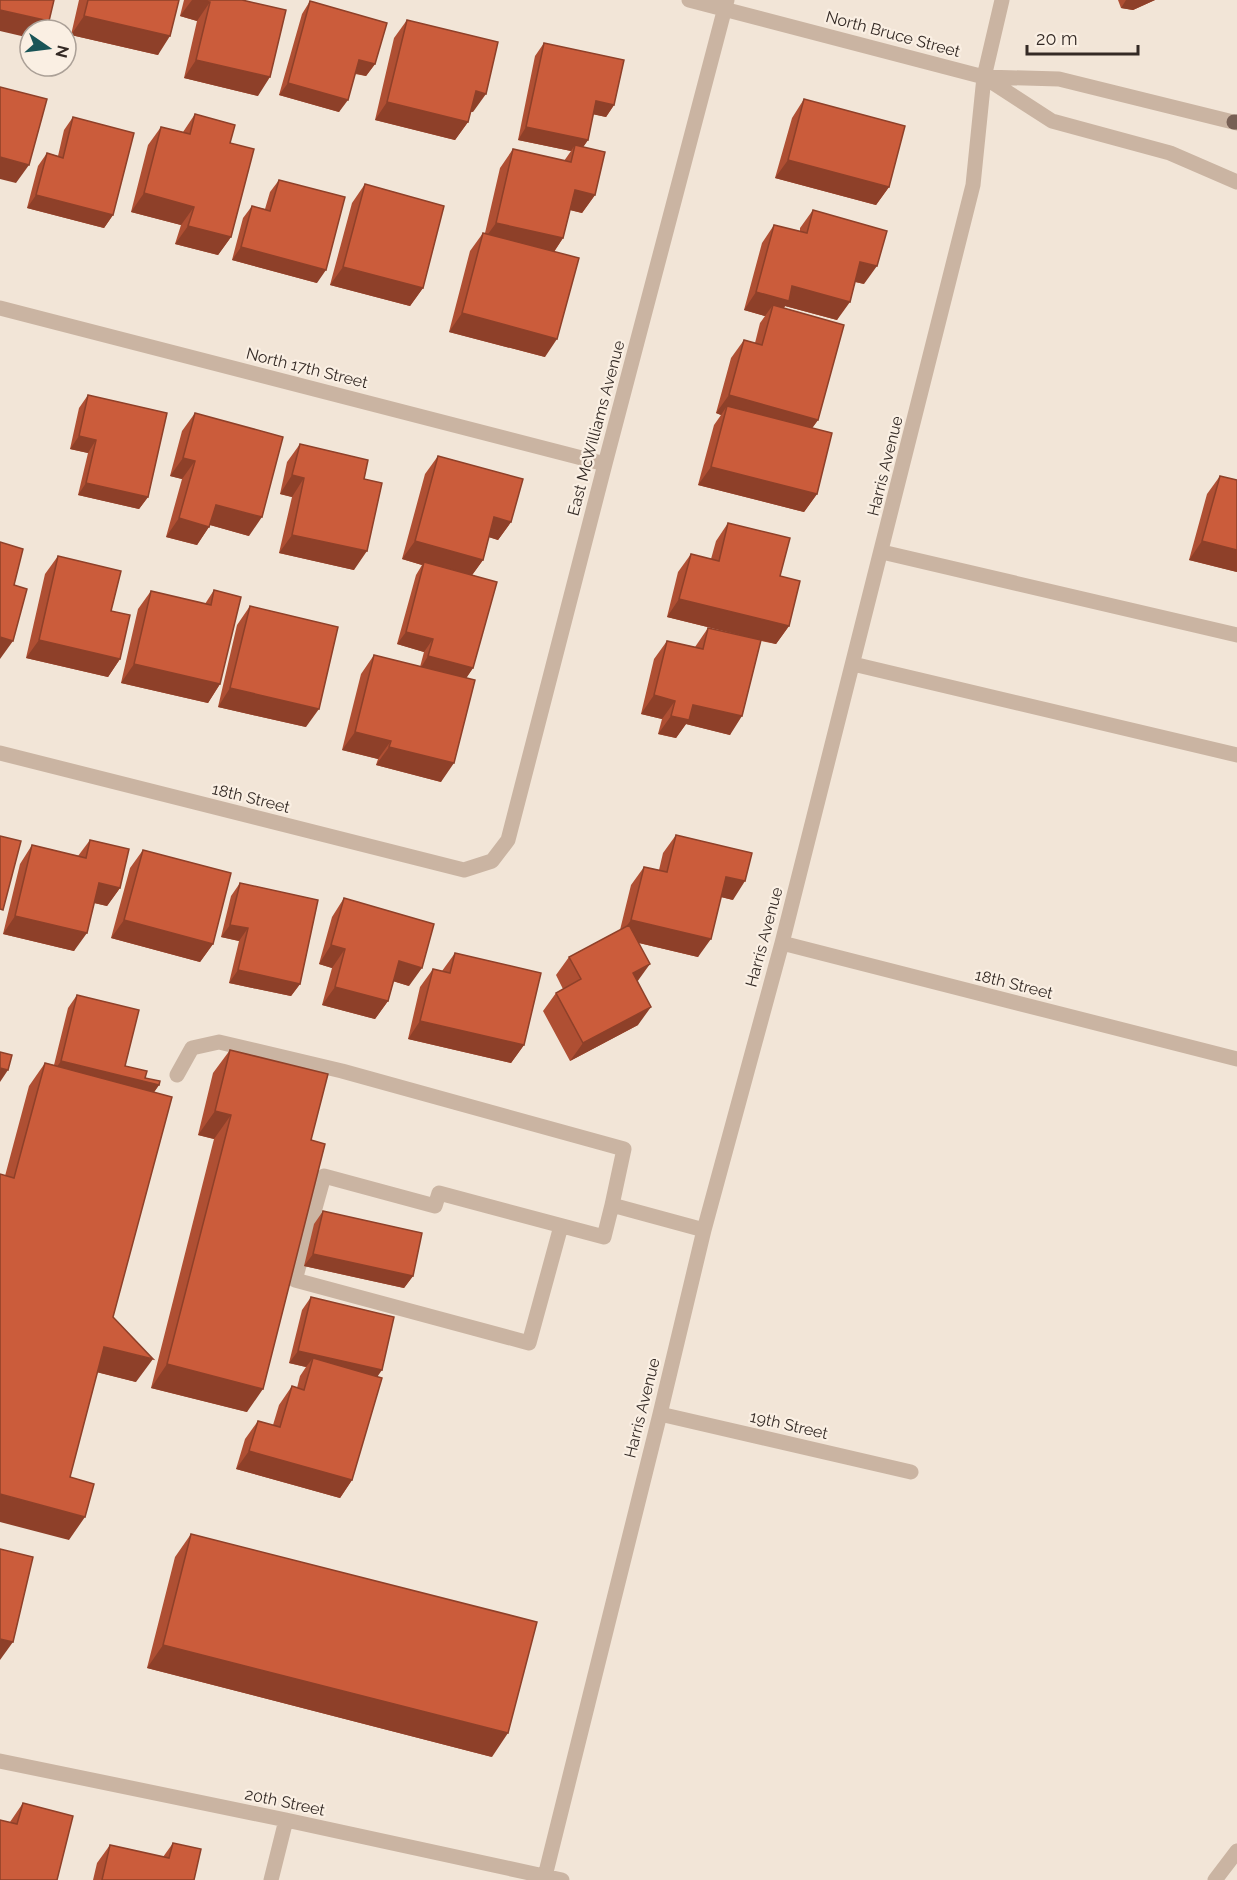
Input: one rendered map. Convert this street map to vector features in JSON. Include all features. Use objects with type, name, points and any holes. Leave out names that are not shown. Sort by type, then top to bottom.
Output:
[{"type":"street","name":"North Bruce Street","points":[[689,0],[726,4],[984,77],[1059,79],[1236,122]]},
{"type":"street","name":"Harris Avenue","points":[[544,1878],[704,1230],[782,943],[973,185],[984,77],[1002,0]]},
{"type":"street","name":"East McWilliams Avenue","points":[[492,861],[508,840],[726,4]]},
{"type":"street","name":"North Bruce Street","points":[[984,77],[1052,120],[1170,153],[1237,182]]},
{"type":"street","name":"North 17th Street","points":[[0,308],[605,464]]},
{"type":"street","points":[[882,552],[1237,635]]},
{"type":"street","points":[[853,664],[1237,755]]},
{"type":"street","name":"18th Street","points":[[0,753],[464,870],[492,861]]},
{"type":"street","name":"18th Street","points":[[782,943],[1237,1059]]},
{"type":"street","points":[[177,1075],[192,1048],[219,1042],[342,1071],[624,1149],[604,1237],[439,1193],[435,1206],[324,1176],[295,1280],[529,1343],[561,1226]]},
{"type":"street","points":[[612,1205],[704,1230]]},
{"type":"street","name":"19th Street","points":[[660,1414],[911,1472]]},
{"type":"street","name":"20th Street","points":[[0,1761],[562,1880]]},
{"type":"street","points":[[271,1880],[286,1820]]},
{"type":"street","points":[[1215,1880],[1237,1851]]},
{"type":"building","points":[[0,0],[54,0],[50,18],[36,18],[0,10]]},
{"type":"building","points":[[88,0],[179,0],[170,36],[84,16]]},
{"type":"building","points":[[200,0],[242,0],[286,10],[270,77],[196,60],[210,2]]},
{"type":"building","points":[[310,1],[387,23],[375,64],[359,60],[348,100],[288,83]]},
{"type":"building","points":[[407,20],[498,42],[486,94],[476,91],[468,122],[387,102]]},
{"type":"building","points":[[544,43],[624,60],[614,105],[596,101],[588,140],[526,127]]},
{"type":"building","points":[[0,87],[47,99],[29,165],[0,157]]},
{"type":"building","points":[[804,99],[905,126],[889,187],[788,160]]},
{"type":"building","points":[[195,114],[235,125],[230,143],[254,149],[231,237],[188,226],[194,207],[144,193],[161,127],[190,134]]},
{"type":"building","points":[[73,117],[134,133],[113,215],[36,195],[47,153],[63,158]]},
{"type":"building","points":[[575,145],[605,152],[595,195],[575,190],[563,238],[496,223],[513,149],[571,162]]},
{"type":"building","points":[[279,180],[345,197],[326,270],[241,247],[252,206],[270,211]]},
{"type":"building","points":[[365,184],[444,206],[423,288],[343,267]]},
{"type":"building","points":[[813,210],[887,231],[877,266],[860,262],[850,302],[792,286],[789,301],[756,292],[774,225],[807,233]]},
{"type":"building","points":[[483,233],[579,258],[557,339],[462,313]]},
{"type":"building","points":[[773,305],[844,325],[818,420],[729,395],[744,340],[762,345]]},
{"type":"building","points":[[88,395],[167,413],[148,497],[86,483],[96,440],[79,436]]},
{"type":"building","points":[[727,406],[832,433],[817,494],[711,467]]},
{"type":"building","points":[[195,413],[283,437],[262,517],[216,505],[209,527],[179,518],[195,461],[183,458]]},
{"type":"building","points":[[300,444],[368,460],[364,479],[382,483],[367,551],[292,535],[304,478],[292,475]]},
{"type":"building","points":[[438,456],[523,479],[511,522],[494,517],[483,560],[415,541]]},
{"type":"building","points":[[1220,476],[1237,480],[1237,550],[1202,541]]},
{"type":"building","points":[[728,523],[790,538],[780,576],[800,581],[789,626],[679,599],[691,554],[719,561]]},
{"type":"building","points":[[0,542],[23,549],[14,585],[27,589],[13,641],[0,637]]},
{"type":"building","points":[[58,556],[121,571],[111,611],[130,615],[120,659],[39,640]]},
{"type":"building","points":[[424,562],[497,582],[473,668],[428,656],[433,639],[406,632]]},
{"type":"building","points":[[214,590],[241,597],[220,684],[134,664],[151,591],[211,605]]},
{"type":"building","points":[[250,606],[338,627],[319,709],[230,688]]},
{"type":"building","points":[[708,628],[761,640],[742,716],[693,705],[689,720],[671,716],[675,701],[654,695],[667,641],[703,649]]},
{"type":"building","points":[[374,655],[475,680],[454,763],[389,747],[391,741],[355,732]]},
{"type":"building","points":[[676,835],[752,853],[745,881],[726,877],[711,939],[631,920],[644,867],[667,872]]},
{"type":"building","points":[[0,836],[21,841],[3,910],[0,909]]},
{"type":"building","points":[[90,840],[129,849],[120,888],[99,883],[87,933],[15,916],[32,845],[86,858]]},
{"type":"building","points":[[143,850],[231,873],[213,944],[124,920]]},
{"type":"building","points":[[240,883],[318,900],[300,984],[238,970],[248,928],[230,925]]},
{"type":"building","points":[[344,898],[434,924],[422,968],[399,961],[388,1001],[335,987],[345,949],[331,945]]},
{"type":"building","points":[[629,925],[650,964],[633,973],[651,1007],[583,1043],[556,993],[581,979],[569,957]]},
{"type":"building","points":[[455,953],[541,973],[524,1045],[420,1021],[433,969],[450,973]]},
{"type":"building","points":[[77,995],[139,1010],[125,1066],[147,1071],[145,1078],[160,1081],[159,1085],[61,1061]]},
{"type":"building","points":[[230,1050],[328,1074],[311,1140],[325,1144],[263,1389],[167,1364],[231,1115],[215,1111]]},
{"type":"building","points":[[0,1052],[12,1055],[8,1070],[0,1068]]},
{"type":"building","points":[[45,1063],[172,1097],[113,1317],[153,1359],[104,1347],[70,1477],[94,1484],[85,1517],[0,1494],[0,1174],[14,1178]]},
{"type":"building","points":[[323,1211],[422,1233],[413,1276],[313,1254]]},
{"type":"building","points":[[311,1297],[394,1317],[382,1370],[298,1351]]},
{"type":"building","points":[[313,1358],[382,1378],[352,1480],[249,1451],[258,1421],[280,1427],[292,1386],[304,1390]]},
{"type":"building","points":[[191,1534],[537,1622],[508,1733],[163,1645]]},
{"type":"building","points":[[0,1549],[33,1557],[13,1642],[0,1639]]},
{"type":"building","points":[[23,1803],[73,1816],[57,1880],[0,1880],[0,1820],[17,1824]]},
{"type":"building","points":[[173,1843],[201,1849],[194,1880],[102,1880],[110,1845],[169,1858]]}]
